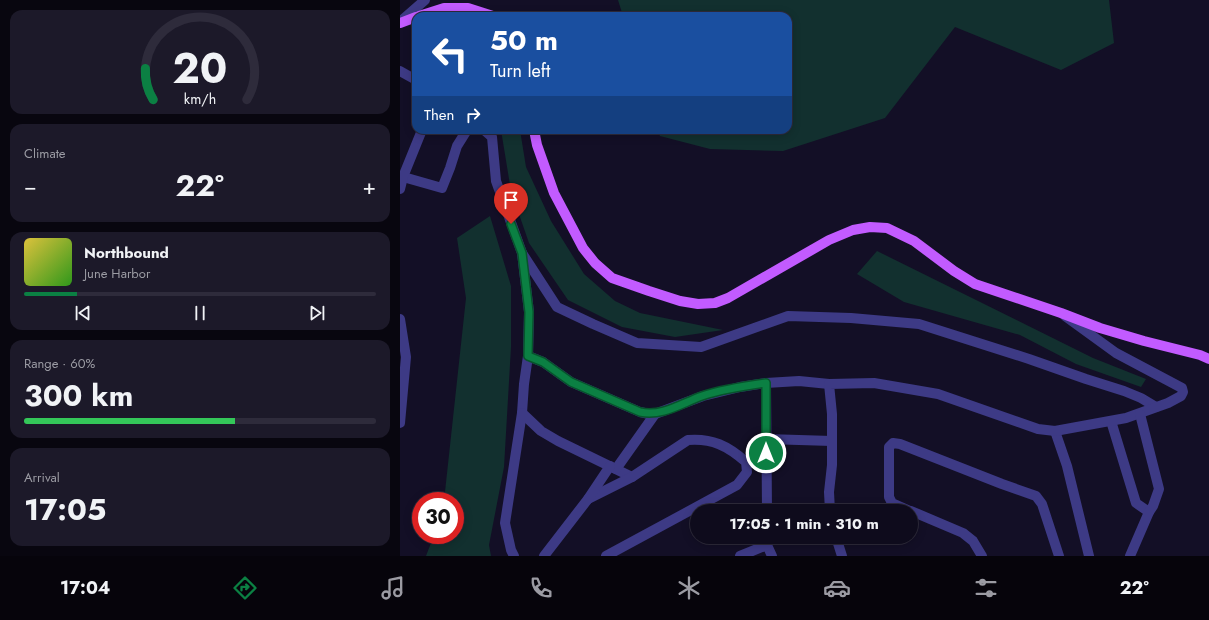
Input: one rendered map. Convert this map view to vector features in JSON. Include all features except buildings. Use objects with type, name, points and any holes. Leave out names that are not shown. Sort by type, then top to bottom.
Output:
[{"type":"main road","points":[[430,12],[444,8],[468,8],[480,12]]},
{"type":"main road","points":[[400,22],[412,18]]},
{"type":"main road","points":[[535,134],[554,193],[583,248],[594,263],[612,278],[649,292],[680,301],[698,304],[715,303],[728,298],[829,240],[853,230],[870,227],[887,228],[914,241],[954,271],[975,284],[1100,328],[1200,355],[1209,359]]},
{"type":"street","points":[[400,22],[425,0]]},
{"type":"street","points":[[400,71],[412,78]]},
{"type":"street","points":[[400,189],[402,176],[420,134]]},
{"type":"street","points":[[402,176],[442,188],[457,146],[464,134]]},
{"type":"street","points":[[489,134],[492,137],[496,181],[522,253],[529,312],[528,356],[522,413],[504,523],[514,556]]},
{"type":"street","points":[[522,253],[557,307],[637,344],[700,347],[788,316],[852,318],[919,324],[1124,391],[1142,398],[1156,407]]},
{"type":"street","points":[[528,356],[543,362],[571,382],[640,412],[649,414],[655,414],[703,396],[740,387],[766,383],[799,381],[829,384],[874,383],[938,394],[1038,429],[1055,431],[1126,418],[1168,403],[1181,396],[1182,388],[1116,353],[1061,313]]},
{"type":"street","points":[[400,319],[403,357],[400,423]]},
{"type":"street","points":[[766,383],[767,504]]},
{"type":"street","points":[[829,384],[832,414],[832,465],[829,492],[830,504]]},
{"type":"street","points":[[522,413],[547,435],[632,477]]},
{"type":"street","points":[[544,556],[655,414]]},
{"type":"street","points":[[1130,556],[1149,512],[1154,506],[1158,490],[1140,414]]},
{"type":"street","points":[[1110,421],[1136,503],[1149,512]]},
{"type":"street","points":[[1055,431],[1067,466],[1089,556]]},
{"type":"street","points":[[588,499],[632,477],[688,440],[699,439],[719,443],[746,462],[747,472],[737,485],[606,556]]},
{"type":"street","points":[[766,439],[832,441]]},
{"type":"street","points":[[896,504],[892,502],[889,497],[889,447],[893,443],[900,444],[1036,496],[1042,504],[1059,556]]},
{"type":"street","points":[[918,514],[963,533],[973,541],[982,556]]},
{"type":"street","points":[[740,556],[762,544]]},
{"type":"street","points":[[768,544],[772,556]]},
{"type":"street","points":[[838,544],[842,556]]},
{"type":"green space","points":[[618,0],[1109,0],[1114,43],[1061,70],[955,27],[885,118],[783,151],[710,149],[660,136],[659,134],[792,134],[792,12],[622,12]]},
{"type":"green space","points":[[502,134],[521,134],[526,167],[551,221],[584,274],[615,301],[640,313],[723,330],[675,337],[622,327],[568,300],[529,243],[511,191]]},
{"type":"green space","points":[[490,216],[511,286],[511,347],[504,467],[489,545],[491,556],[426,556],[431,544],[464,544],[464,492],[445,492],[466,298],[457,238]]},
{"type":"green space","points":[[877,251],[1093,358],[1146,379],[1141,387],[1076,364],[1020,335],[904,302],[857,274]]},
{"type":"route","points":[[511,224],[522,253],[529,312],[528,356],[543,362],[571,382],[640,412],[649,414],[666,411],[703,396],[740,387],[766,383],[766,453]]}]
